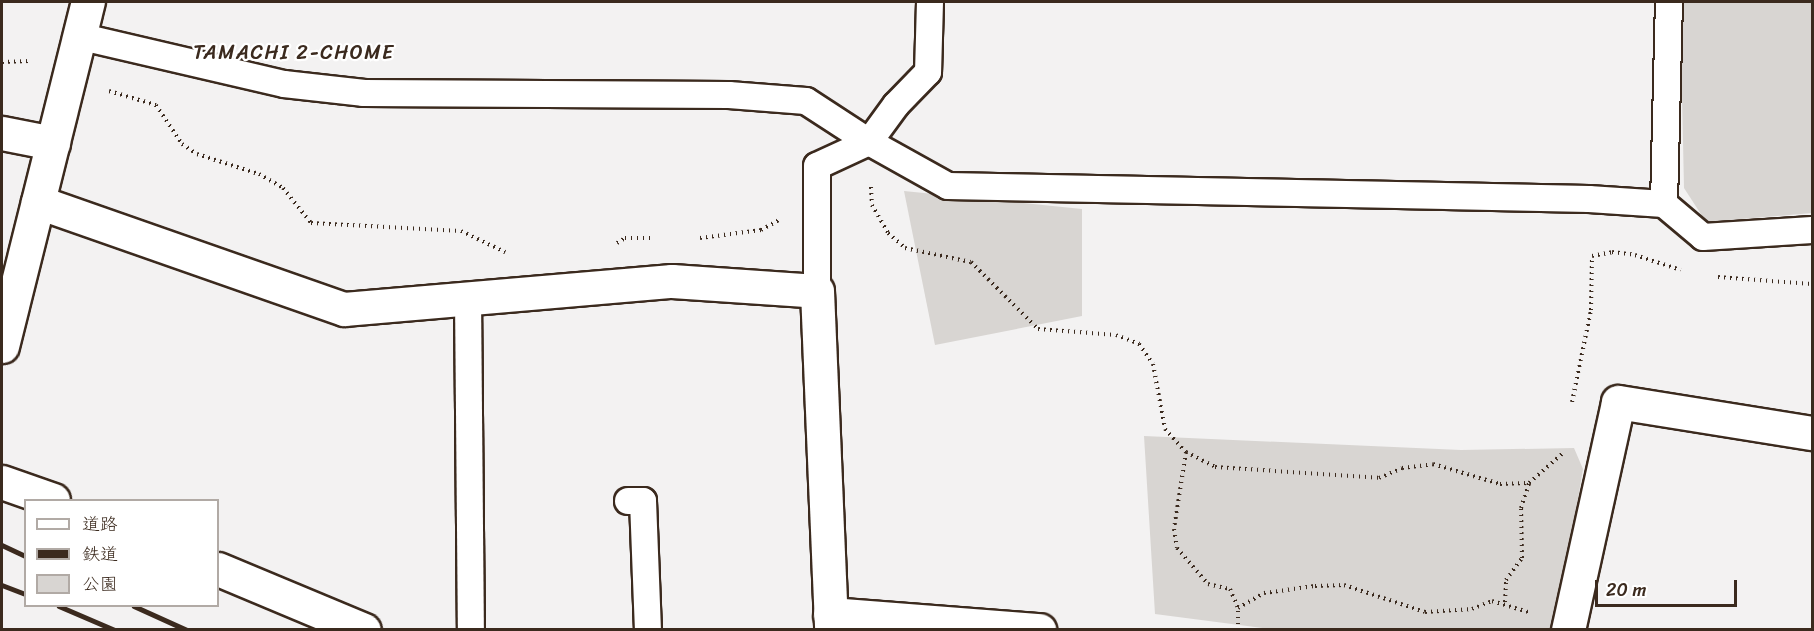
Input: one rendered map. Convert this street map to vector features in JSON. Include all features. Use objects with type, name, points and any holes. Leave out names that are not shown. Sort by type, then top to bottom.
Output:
[{"type":"street","points":[[2,346],[88,2]]},
{"type":"street","points":[[2,134],[53,143]]},
{"type":"street","points":[[38,202],[344,309],[672,280],[817,291],[830,622],[1039,630]]},
{"type":"street","points":[[1568,630],[1618,402],[1812,433]]},
{"type":"street","points":[[2,482],[48,499]]},
{"type":"street","points":[[219,569],[364,630]]},
{"type":"lane","points":[[817,291],[817,166],[869,142],[896,105],[928,72],[930,2]]},
{"type":"lane","points":[[1664,204],[1669,2]]},
{"type":"lane","points":[[78,36],[272,81],[364,93],[723,95],[806,101],[869,142],[948,186],[1179,204],[1500,207],[1664,204],[1703,237],[1812,230]]},
{"type":"lane","points":[[468,297],[476,495],[471,630]]},
{"type":"lane","points":[[628,501],[643,501],[648,630]]},
{"type":"path","points":[[2,62],[34,62]]},
{"type":"path","points":[[67,83],[135,96],[156,105],[182,144],[275,183],[311,223],[461,231],[492,249],[513,253]]},
{"type":"path","points":[[869,142],[872,205],[888,233],[905,248],[971,262],[1038,329],[1116,335],[1139,344],[1153,364],[1165,429],[1186,452],[1215,467],[1249,472],[1379,478],[1402,468],[1433,464],[1500,484],[1529,483]]},
{"type":"path","points":[[692,238],[761,230],[817,201]]},
{"type":"path","points":[[608,249],[624,238],[660,238]]},
{"type":"path","points":[[1572,409],[1574,378],[1591,310],[1592,256],[1612,252],[1635,255],[1693,272]]},
{"type":"path","points":[[1712,276],[1812,284]]},
{"type":"path","points":[[1505,602],[1506,579],[1522,558],[1521,508],[1529,483],[1567,448]]},
{"type":"path","points":[[1186,452],[1174,529],[1177,548],[1208,584],[1230,589],[1238,608],[1238,630]]},
{"type":"path","points":[[1238,608],[1264,593],[1344,585],[1425,612],[1505,602],[1536,616]]},
{"type":"green space","points":[[1680,2],[1812,2],[1812,213],[1706,222],[1684,188]]},
{"type":"green space","points":[[904,191],[1082,209],[1082,316],[935,345]]},
{"type":"green space","points":[[1144,436],[1461,450],[1574,448],[1583,469],[1556,629],[1278,630],[1155,614]]},
{"type":"railway","points":[[2,545],[24,555]]},
{"type":"railway","points":[[2,585],[24,593]]},
{"type":"railway","points":[[61,607],[115,630]]},
{"type":"railway","points":[[136,607],[187,630]]},
{"type":"district","name":"TAMACHI 2-CHOME","points":[[294,52]]}]
